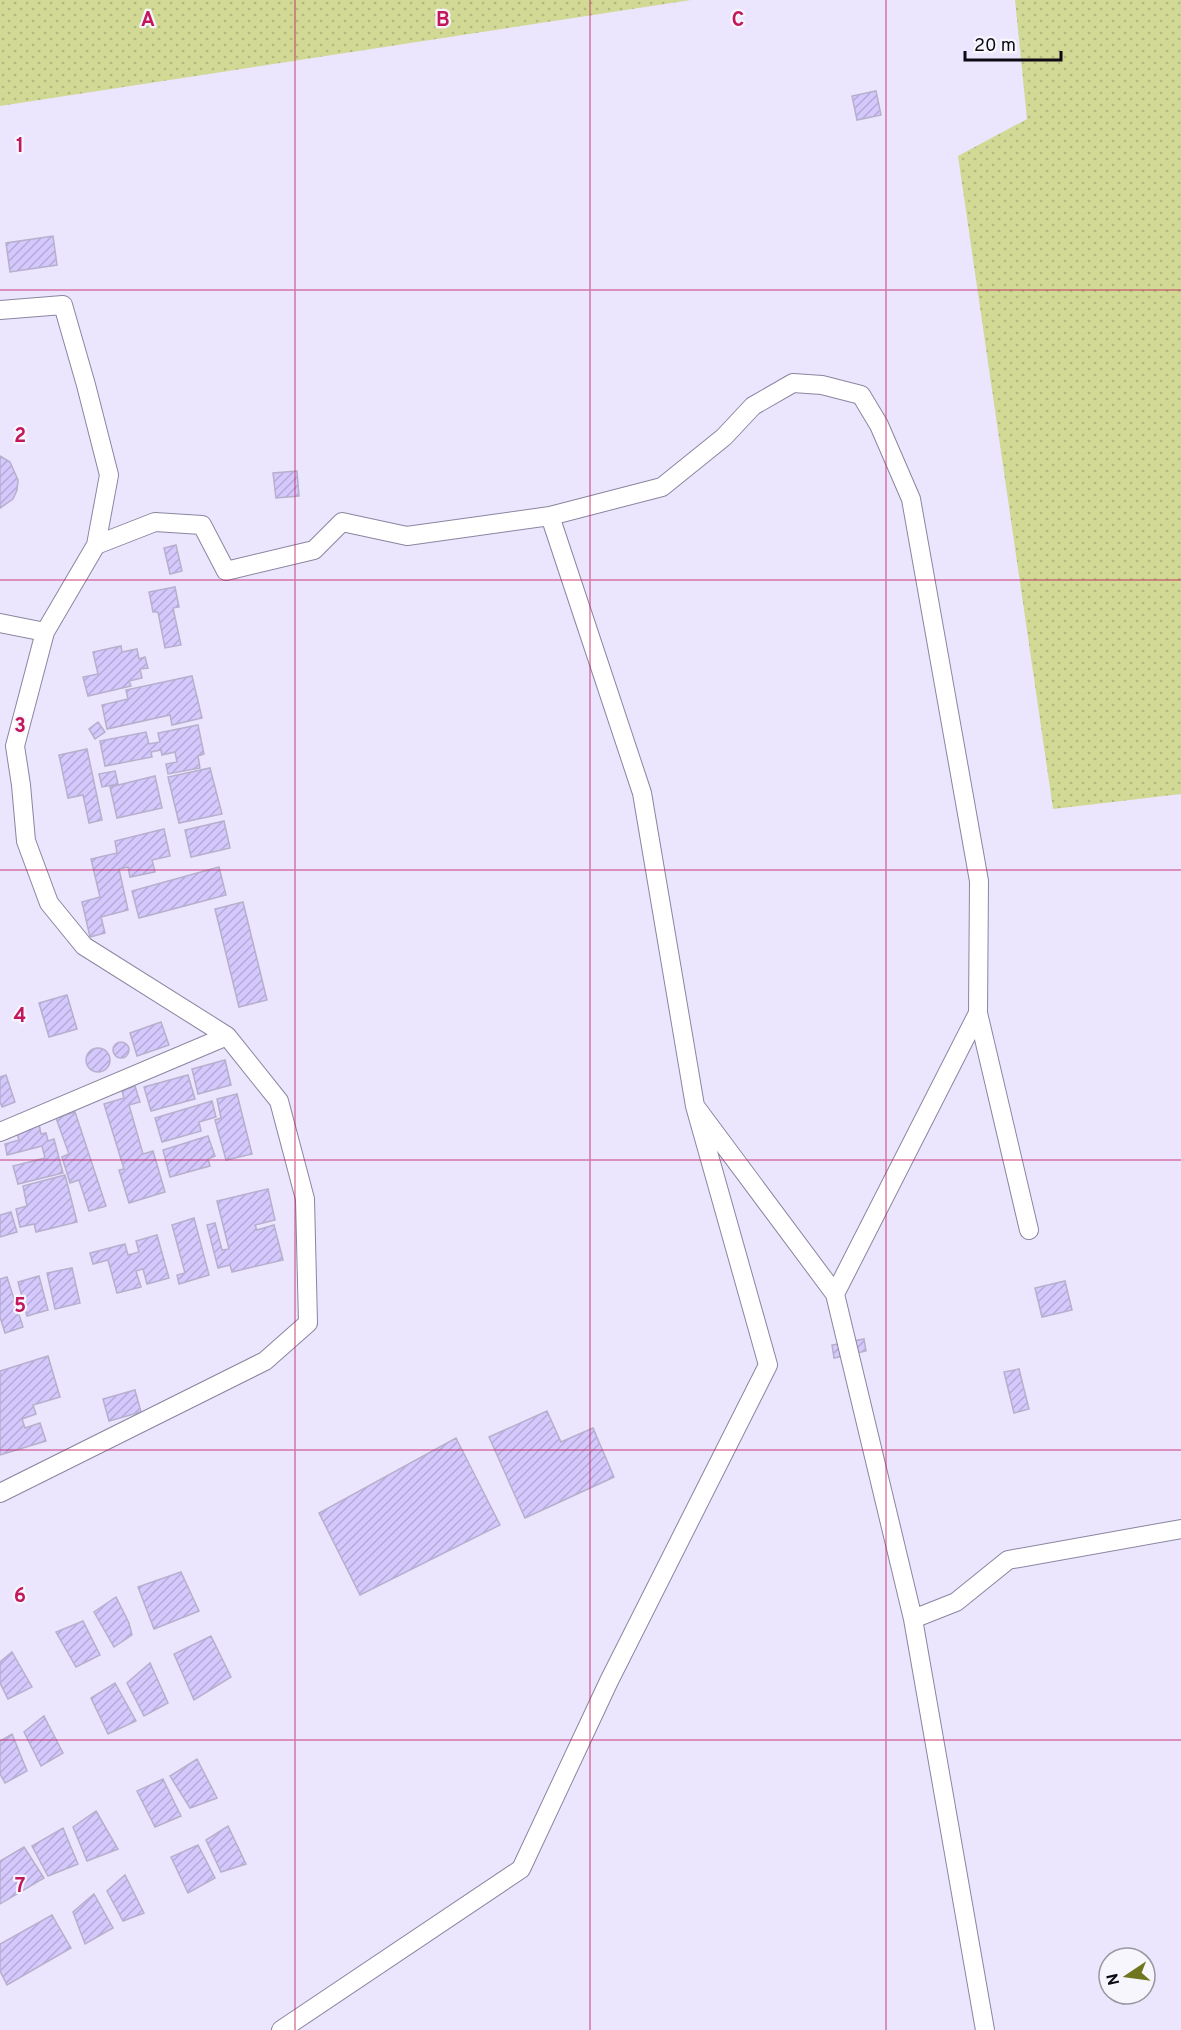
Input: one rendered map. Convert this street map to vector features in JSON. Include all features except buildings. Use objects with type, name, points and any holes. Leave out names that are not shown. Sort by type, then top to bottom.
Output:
[{"type":"lane","points":[[0,310],[63,305],[108,475],[96,545],[45,632],[8,748],[26,841],[49,903],[84,946],[227,1036],[279,1101],[305,1199],[308,1323],[265,1361],[0,1493]]},
{"type":"lane","points":[[96,545],[155,522],[202,525],[226,571],[314,550],[342,522],[408,536],[550,516],[662,487],[724,436],[753,406],[793,383],[822,385],[861,395],[879,425],[911,499],[979,881],[978,1013],[1029,1230]]},
{"type":"lane","points":[[281,2030],[521,1869],[609,1681],[768,1365],[695,1106],[642,793],[550,516]]},
{"type":"lane","points":[[0,623],[45,632]]},
{"type":"lane","points":[[835,1294],[978,1013]]},
{"type":"lane","points":[[0,1132],[227,1036]]},
{"type":"lane","points":[[695,1106],[835,1294],[913,1619],[985,2030]]},
{"type":"lane","points":[[913,1619],[956,1602],[1008,1560],[1181,1529]]},
{"type":"green space","points":[[0,0],[691,0],[0,106]]},
{"type":"green space","points":[[1015,0],[1181,0],[1181,794],[1053,809],[958,156],[1027,119]]}]
